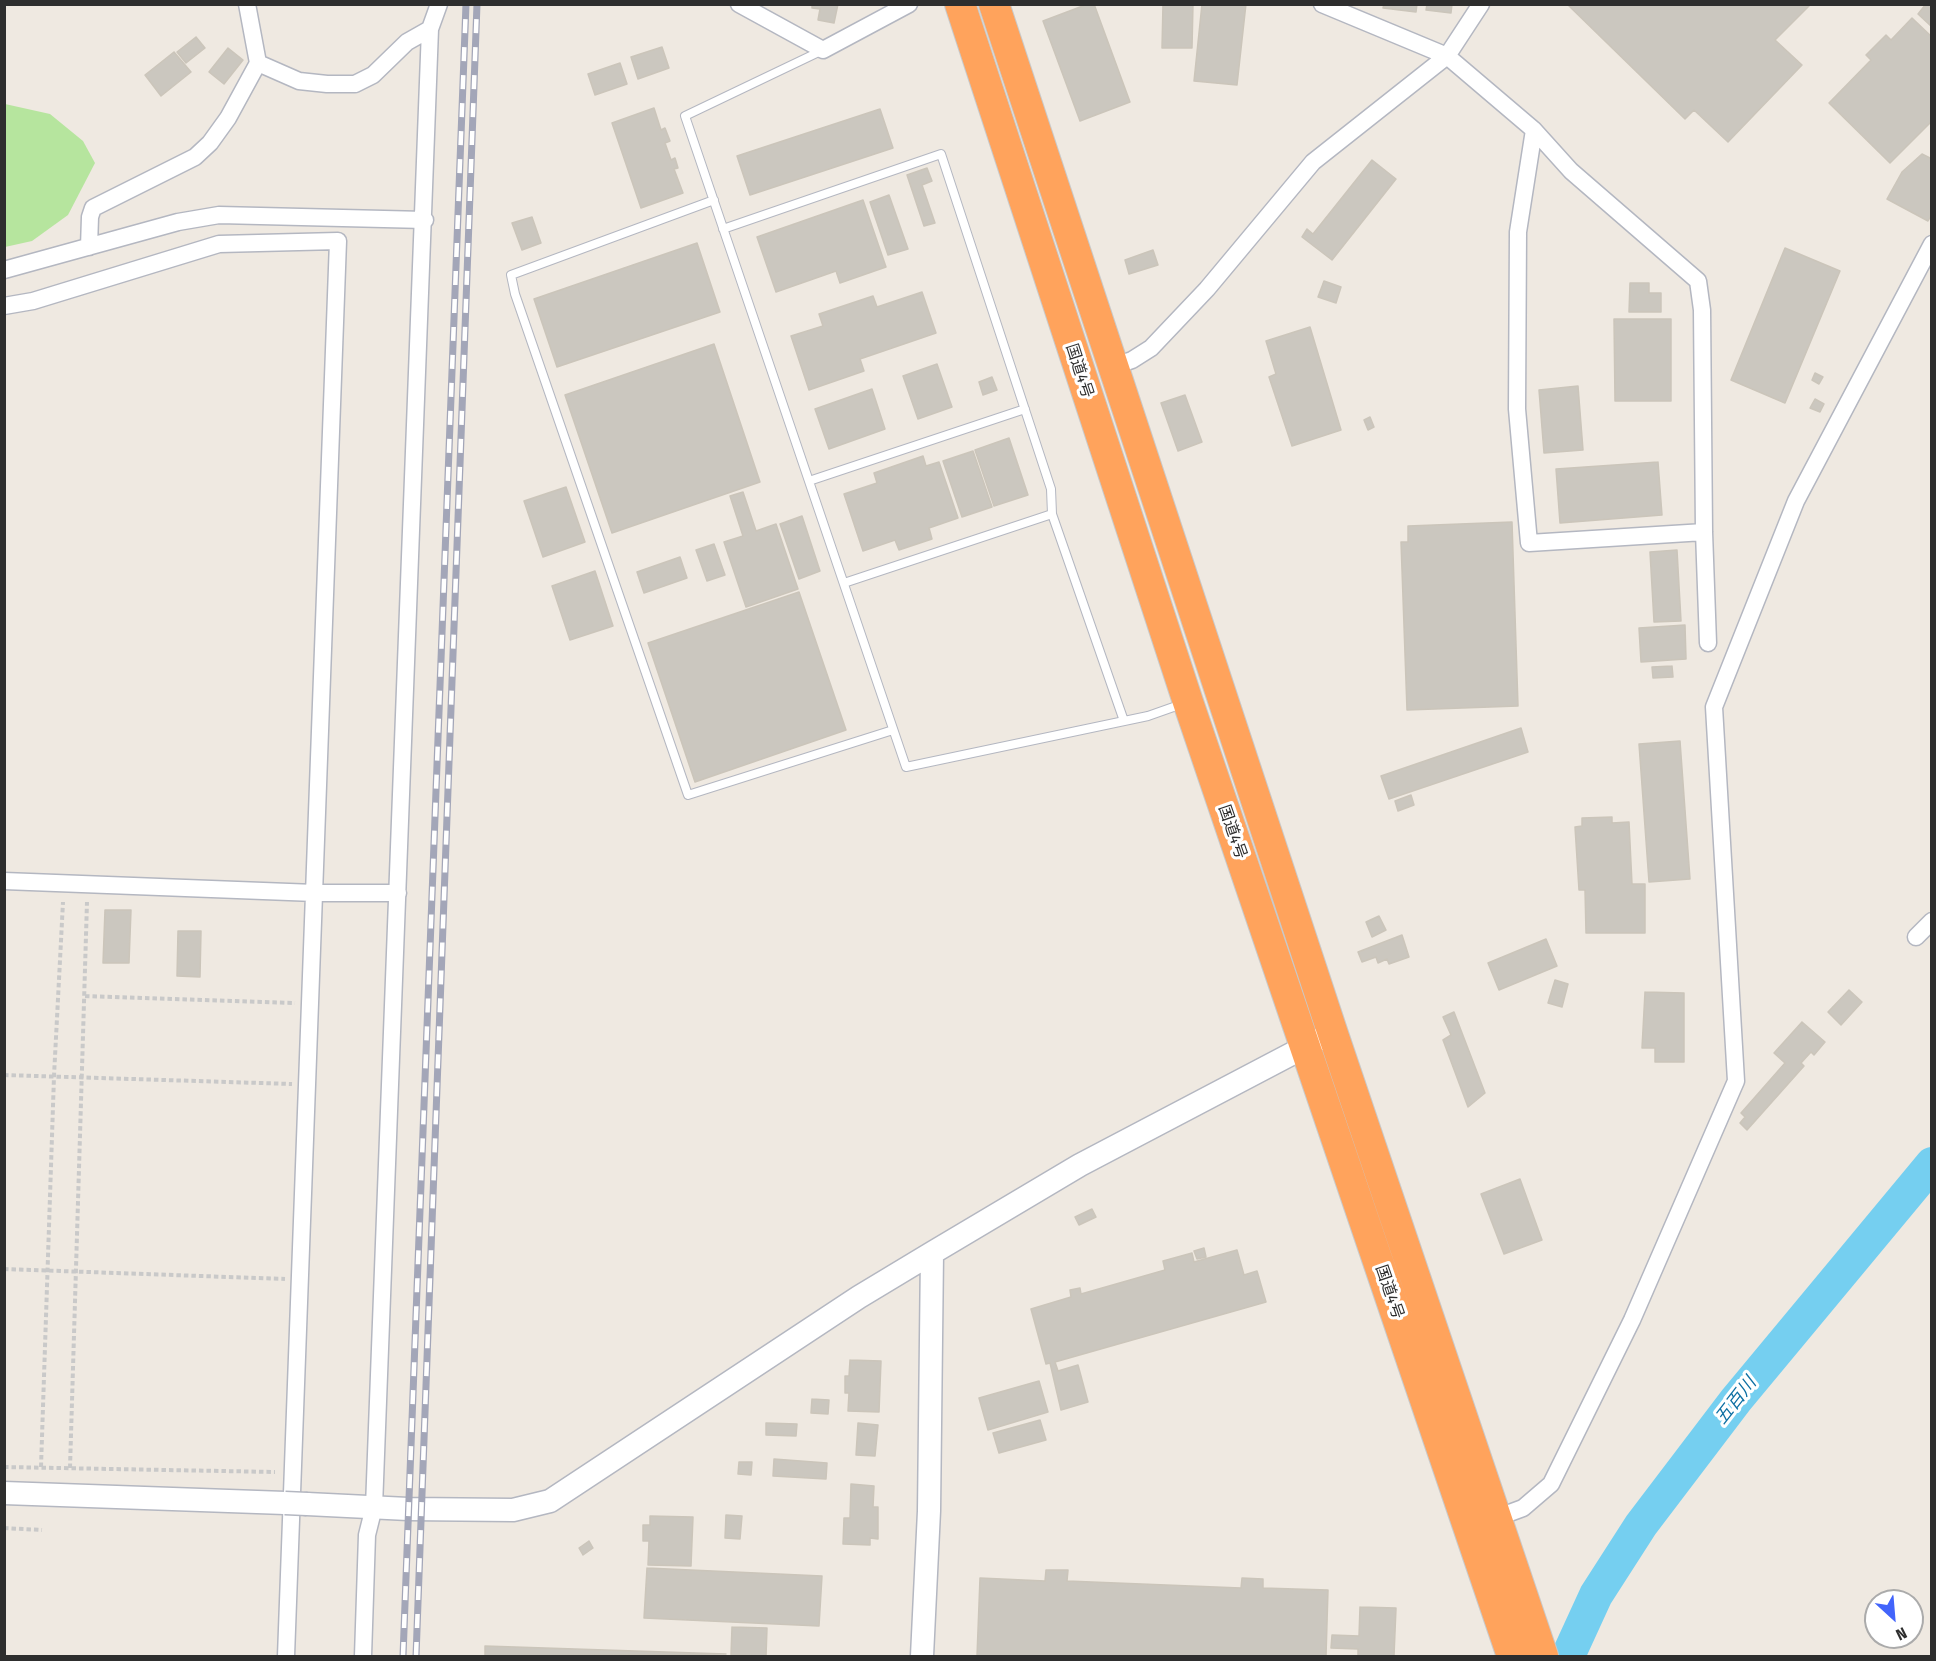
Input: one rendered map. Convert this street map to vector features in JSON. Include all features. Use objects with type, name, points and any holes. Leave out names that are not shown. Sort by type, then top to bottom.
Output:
[{"type":"highway","name":"国道4号","points":[[960,4],[1188,702],[1512,1656]]},
{"type":"highway","name":"国道4号","points":[[994,4],[1333,1034],[1543,1656]]},
{"type":"street","points":[[89,247],[90,217],[93,208],[195,157],[210,143],[228,118],[258,63],[247,4]]},
{"type":"street","points":[[363,1656],[367,1535],[374,1507],[425,220],[430,29],[439,4]]},
{"type":"street","points":[[739,4],[823,50],[909,4]]},
{"type":"street","points":[[1322,4],[1447,56],[1534,130],[1571,171],[1698,281],[1702,310],[1704,532],[1708,643]]},
{"type":"street","points":[[1112,367],[1132,360],[1150,348],[1207,289],[1313,162],[1447,56],[1481,4]]},
{"type":"street","points":[[258,63],[299,81],[355,84],[373,75],[407,42],[430,29]]},
{"type":"street","points":[[1534,130],[1518,232],[1517,409],[1529,543],[1704,532]]},
{"type":"street","points":[[4,270],[178,222],[219,215],[425,220]]},
{"type":"street","points":[[286,1656],[339,218]]},
{"type":"street","points":[[4,306],[33,301],[219,244],[338,241]]},
{"type":"street","points":[[1496,1518],[1523,1508],[1551,1484],[1632,1320],[1736,1081],[1714,707],[1796,501],[1932,244]]},
{"type":"street","points":[[4,881],[315,893],[398,893]]},
{"type":"street","points":[[1916,937],[1932,921]]},
{"type":"street","points":[[4,1492],[374,1507],[513,1510],[550,1501],[859,1297],[932,1253],[1080,1165],[1333,1034]]},
{"type":"street","points":[[922,1656],[929,1511],[932,1253]]},
{"type":"lane","points":[[823,50],[685,116],[906,767],[1124,721],[1188,702]]},
{"type":"lane","points":[[723,229],[941,154],[1051,489],[1052,514],[1124,721]]},
{"type":"lane","points":[[714,200],[511,275],[515,294],[688,795],[894,730]]},
{"type":"lane","points":[[809,481],[1025,409]]},
{"type":"lane","points":[[844,583],[1052,514]]},
{"type":"path","points":[[40,1467],[49,1270],[54,1076],[63,902]]},
{"type":"path","points":[[69,1468],[87,902]]},
{"type":"path","points":[[85,996],[311,1004]]},
{"type":"path","points":[[4,1075],[308,1085]]},
{"type":"path","points":[[4,1269],[300,1280]]},
{"type":"path","points":[[4,1467],[275,1472]]},
{"type":"path","points":[[4,1528],[42,1530]]},
{"type":"green space","points":[[5,104],[50,114],[83,141],[95,163],[68,215],[32,241],[5,247]]},
{"type":"building","points":[[812,4],[838,4],[834,23],[818,20],[820,9],[812,8]]},
{"type":"building","points":[[1088,4],[1094,4],[1130,102],[1080,121],[1043,21]]},
{"type":"building","points":[[1163,4],[1193,4],[1192,48],[1162,48]]},
{"type":"building","points":[[1202,4],[1246,4],[1237,85],[1194,81]]},
{"type":"building","points":[[1384,4],[1417,4],[1416,12],[1383,8]]},
{"type":"building","points":[[1427,4],[1452,4],[1451,13],[1426,10]]},
{"type":"building","points":[[1567,4],[1811,4],[1775,40],[1802,65],[1728,142],[1694,110],[1685,119]]},
{"type":"building","points":[[1926,4],[1932,4],[1932,27],[1918,14]]},
{"type":"building","points":[[1912,18],[1932,37],[1932,121],[1890,163],[1829,103],[1871,60],[1866,55],[1886,35],[1891,40]]},
{"type":"building","points":[[196,37],[205,48],[186,63],[177,52]]},
{"type":"building","points":[[662,47],[669,68],[638,79],[631,57]]},
{"type":"building","points":[[228,48],[243,60],[224,84],[209,72]]},
{"type":"building","points":[[174,52],[191,72],[161,96],[145,75]]},
{"type":"building","points":[[620,63],[627,84],[595,95],[588,74]]},
{"type":"building","points":[[654,108],[661,130],[665,128],[670,141],[665,143],[671,160],[675,158],[678,168],[674,169],[683,193],[641,208],[612,123]]},
{"type":"building","points":[[880,109],[893,148],[750,195],[737,156]]},
{"type":"building","points":[[1922,154],[1932,159],[1932,214],[1928,221],[1887,199],[1902,172]]},
{"type":"building","points":[[1372,160],[1396,179],[1332,260],[1302,237],[1307,229],[1313,234]]},
{"type":"building","points":[[927,168],[932,181],[922,185],[935,223],[924,226],[907,175]]},
{"type":"building","points":[[889,195],[908,249],[888,255],[870,202]]},
{"type":"building","points":[[863,200],[886,267],[840,283],[836,271],[776,292],[757,237]]},
{"type":"building","points":[[532,217],[541,243],[522,250],[512,223]]},
{"type":"building","points":[[697,243],[720,312],[557,367],[534,299]]},
{"type":"building","points":[[1785,248],[1840,271],[1785,403],[1731,380]]},
{"type":"building","points":[[1153,250],[1158,265],[1129,274],[1125,260]]},
{"type":"building","points":[[1324,281],[1341,287],[1336,303],[1318,297]]},
{"type":"building","points":[[1630,283],[1649,283],[1649,293],[1661,293],[1661,312],[1629,312]]},
{"type":"building","points":[[922,292],[936,333],[860,359],[864,371],[809,390],[791,336],[823,326],[819,314],[873,296],[877,307]]},
{"type":"building","points":[[1614,319],[1671,319],[1671,401],[1615,401]]},
{"type":"building","points":[[1310,327],[1341,430],[1292,446],[1269,377],[1276,374],[1266,341]]},
{"type":"building","points":[[714,344],[760,482],[612,533],[565,395]]},
{"type":"building","points":[[937,364],[952,407],[918,419],[903,376]]},
{"type":"building","points":[[1815,373],[1823,377],[1819,384],[1812,380]]},
{"type":"building","points":[[992,377],[997,390],[983,395],[979,382]]},
{"type":"building","points":[[1578,386],[1583,450],[1544,453],[1539,390]]},
{"type":"building","points":[[872,389],[885,429],[829,449],[815,409]]},
{"type":"building","points":[[1185,395],[1202,442],[1178,451],[1161,403]]},
{"type":"building","points":[[1815,399],[1824,404],[1820,412],[1810,408]]},
{"type":"building","points":[[1370,417],[1374,427],[1368,430],[1364,420]]},
{"type":"building","points":[[1009,438],[1028,495],[994,506],[975,450]]},
{"type":"building","points":[[973,451],[992,507],[962,517],[943,461]]},
{"type":"building","points":[[923,456],[926,466],[939,462],[958,518],[929,528],[932,539],[899,550],[895,540],[863,551],[844,494],[877,483],[874,473]]},
{"type":"building","points":[[1658,462],[1662,515],[1560,523],[1556,469]]},
{"type":"building","points":[[566,487],[585,542],[543,557],[524,501]]},
{"type":"building","points":[[743,492],[756,531],[776,524],[798,589],[746,607],[724,542],[743,536],[730,496]]},
{"type":"building","points":[[802,516],[820,571],[799,579],[780,524]]},
{"type":"building","points":[[1512,522],[1518,706],[1407,710],[1401,542],[1408,542],[1408,526]]},
{"type":"building","points":[[714,544],[725,575],[707,581],[696,550]]},
{"type":"building","points":[[1677,550],[1681,621],[1654,622],[1650,552]]},
{"type":"building","points":[[680,557],[687,578],[644,593],[637,572]]},
{"type":"building","points":[[595,571],[613,626],[570,640],[552,586]]},
{"type":"building","points":[[799,592],[846,730],[695,782],[648,643]]},
{"type":"building","points":[[1685,625],[1686,659],[1641,662],[1639,628]]},
{"type":"building","points":[[1672,666],[1673,677],[1653,678],[1652,667]]},
{"type":"building","points":[[1521,728],[1528,752],[1389,799],[1381,776]]},
{"type":"building","points":[[1680,741],[1690,879],[1649,882],[1639,744]]},
{"type":"building","points":[[1411,795],[1414,805],[1398,811],[1395,801]]},
{"type":"building","points":[[1612,817],[1612,823],[1629,822],[1632,884],[1645,884],[1645,933],[1586,933],[1585,890],[1579,890],[1575,827],[1582,826],[1582,818]]},
{"type":"building","points":[[105,910],[131,910],[129,963],[103,963]]},
{"type":"building","points":[[1379,916],[1386,930],[1372,937],[1366,922]]},
{"type":"building","points":[[178,931],[201,931],[200,977],[177,976]]},
{"type":"building","points":[[1402,935],[1409,957],[1389,964],[1387,959],[1378,963],[1376,957],[1362,962],[1358,952]]},
{"type":"building","points":[[1546,939],[1557,966],[1499,990],[1488,963]]},
{"type":"building","points":[[1555,980],[1568,984],[1562,1007],[1548,1003]]},
{"type":"building","points":[[1849,990],[1862,1002],[1841,1025],[1828,1012]]},
{"type":"building","points":[[1645,992],[1684,993],[1684,1062],[1655,1062],[1655,1048],[1642,1048]]},
{"type":"building","points":[[1454,1012],[1485,1093],[1468,1107],[1443,1040],[1451,1035],[1443,1017]]},
{"type":"building","points":[[1802,1022],[1825,1042],[1814,1055],[1811,1052],[1801,1063],[1804,1066],[1747,1130],[1740,1123],[1745,1117],[1741,1113],[1785,1063],[1774,1053]]},
{"type":"building","points":[[1520,1179],[1542,1240],[1504,1254],[1481,1194]]},
{"type":"building","points":[[1092,1209],[1096,1217],[1079,1225],[1075,1217]]},
{"type":"building","points":[[1204,1248],[1206,1257],[1197,1259],[1194,1251]]},
{"type":"building","points":[[1237,1250],[1244,1275],[1257,1271],[1266,1302],[1055,1362],[1058,1371],[1078,1365],[1088,1402],[1061,1410],[1050,1363],[1046,1364],[1031,1309],[1071,1297],[1070,1290],[1080,1288],[1081,1294],[1165,1270],[1163,1261],[1192,1253],[1194,1262]]},
{"type":"building","points":[[850,1360],[881,1361],[879,1412],[848,1411],[849,1393],[845,1393],[845,1376],[849,1376]]},
{"type":"building","points":[[1039,1381],[1048,1412],[988,1430],[979,1398]]},
{"type":"building","points":[[812,1399],[829,1400],[828,1414],[811,1413]]},
{"type":"building","points":[[1040,1420],[1046,1440],[999,1453],[993,1433]]},
{"type":"building","points":[[766,1423],[797,1424],[796,1436],[766,1435]]},
{"type":"building","points":[[858,1423],[878,1425],[875,1456],[856,1455]]},
{"type":"building","points":[[774,1459],[827,1463],[826,1479],[773,1476]]},
{"type":"building","points":[[739,1462],[752,1462],[751,1475],[738,1474]]},
{"type":"building","points":[[851,1484],[874,1486],[873,1507],[878,1507],[878,1539],[870,1538],[870,1545],[843,1544],[844,1518],[850,1518]]},
{"type":"building","points":[[726,1515],[742,1516],[740,1539],[725,1538]]},
{"type":"building","points":[[650,1516],[693,1517],[691,1566],[648,1565],[649,1541],[643,1541],[643,1525],[650,1525]]},
{"type":"building","points":[[589,1541],[593,1548],[583,1555],[579,1548]]},
{"type":"building","points":[[647,1568],[822,1576],[819,1626],[644,1618]]},
{"type":"building","points":[[1046,1570],[1068,1570],[1067,1581],[1241,1588],[1242,1578],[1263,1579],[1263,1588],[1328,1590],[1326,1656],[977,1656],[980,1578],[1045,1581]]},
{"type":"building","points":[[1360,1607],[1396,1608],[1394,1656],[1358,1656],[1358,1649],[1331,1648],[1332,1635],[1359,1636]]},
{"type":"building","points":[[732,1627],[767,1628],[766,1656],[731,1655]]},
{"type":"building","points":[[485,1646],[726,1654],[485,1656]]},
{"type":"waterway","name":"五百川","points":[[1568,1656],[1596,1595],[1641,1525],[1736,1400],[1932,1164]]},
{"type":"railway","points":[[403,1656],[466,4]]},
{"type":"railway","points":[[416,1656],[477,4]]}]
